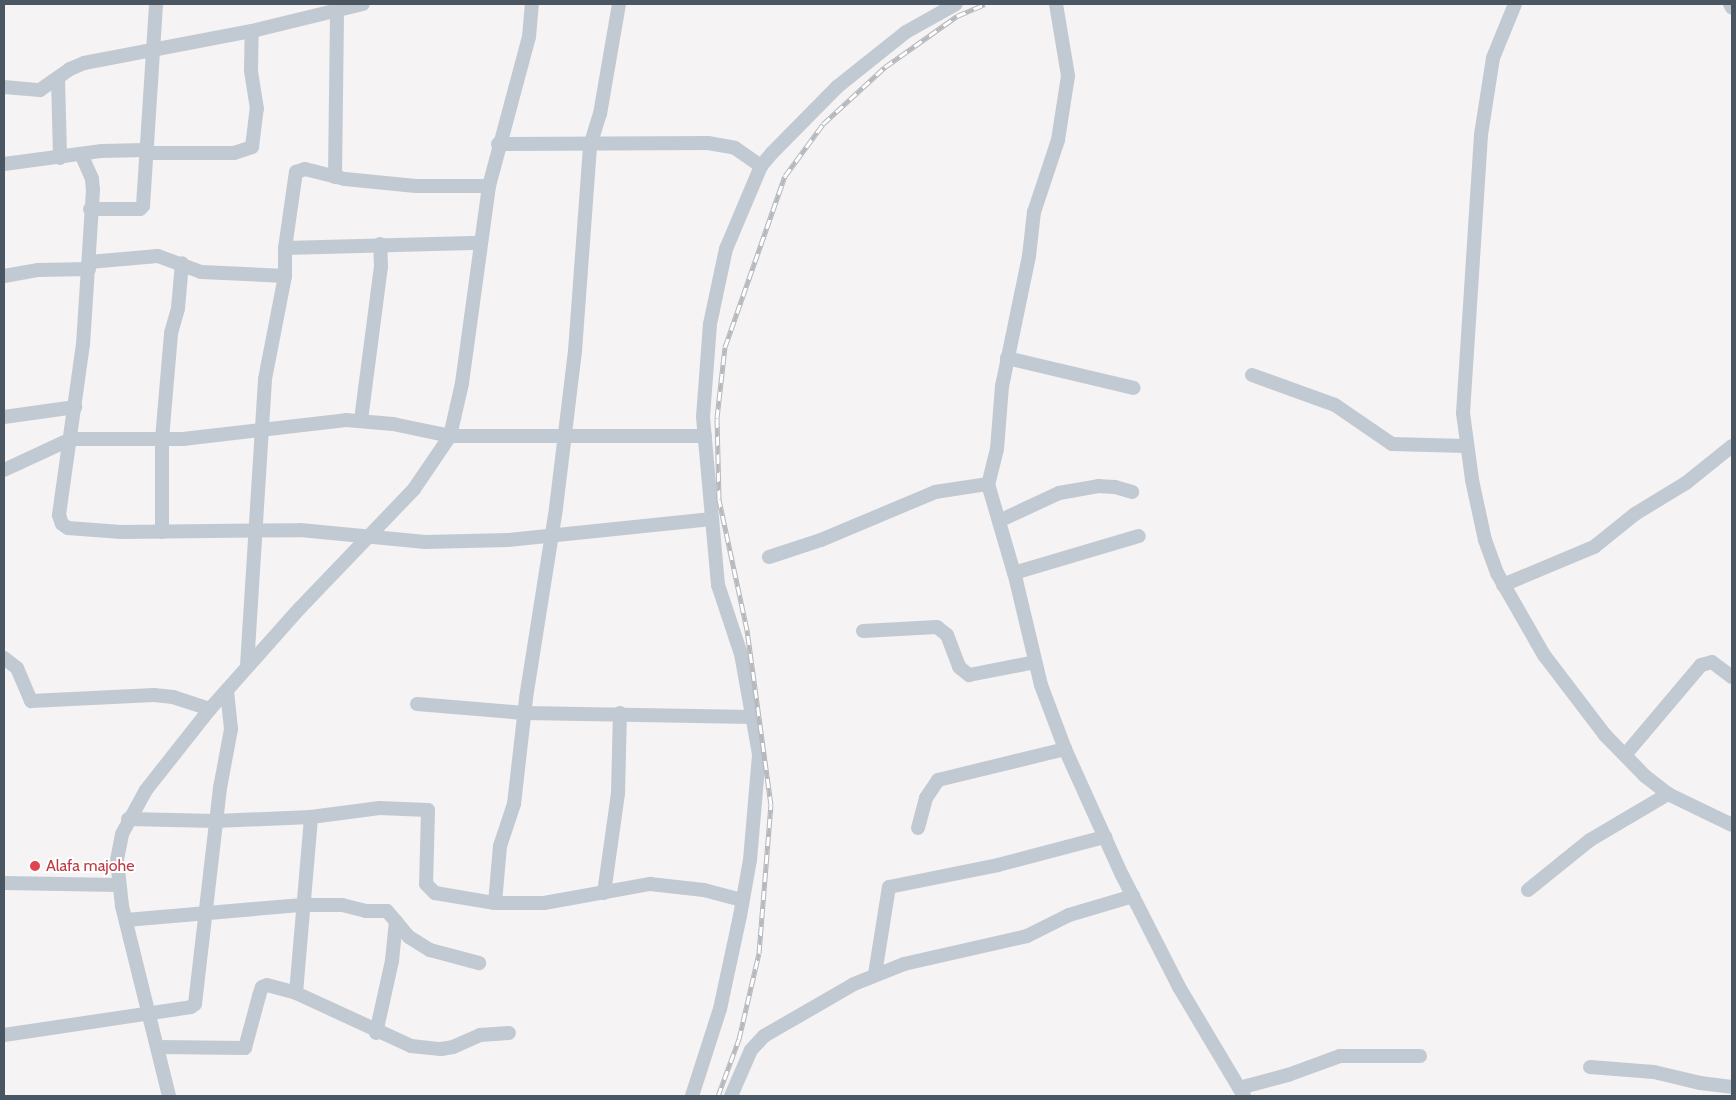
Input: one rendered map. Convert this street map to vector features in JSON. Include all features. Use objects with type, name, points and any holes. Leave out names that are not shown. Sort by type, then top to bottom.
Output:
[{"type":"street","points":[[90,209],[142,207],[151,48],[156,4]]},
{"type":"street","points":[[169,1096],[118,885],[117,860],[128,820],[146,790],[210,709],[247,666],[414,489],[450,436],[462,383],[489,186],[498,144],[529,37],[532,4]]},
{"type":"street","points":[[495,903],[500,846],[514,804],[524,713],[552,535],[575,351],[590,146],[600,114],[619,4]]},
{"type":"street","points":[[692,1096],[720,1009],[750,860],[759,754],[741,654],[719,591],[705,436],[705,373],[717,290],[726,249],[761,166],[837,87],[906,32],[956,4]]},
{"type":"street","points":[[1056,4],[1068,76],[1058,140],[1034,212],[1029,256],[1008,358],[997,449],[988,484],[1014,572],[1035,662],[1065,749],[1133,896],[1179,986],[1242,1092],[1340,1056],[1420,1056]]},
{"type":"street","points":[[1515,4],[1503,28],[1493,58],[1481,135],[1463,413],[1466,446],[1485,540],[1503,586],[1574,698],[1625,755],[1668,794],[1732,825]]},
{"type":"street","points":[[1730,4],[1732,8]]},
{"type":"street","points":[[4,87],[40,90],[70,69],[84,63],[151,48],[252,31],[355,5]]},
{"type":"street","points":[[335,177],[336,10]]},
{"type":"street","points":[[4,164],[81,154],[145,152],[234,153],[252,147],[257,109],[251,70],[252,31]]},
{"type":"street","points":[[58,79],[60,158]]},
{"type":"street","points":[[498,144],[590,146],[673,141],[724,145],[735,148],[761,166]]},
{"type":"street","points":[[81,154],[92,179],[89,266],[75,407],[60,515],[62,524],[93,530],[162,532],[300,530],[425,542],[552,535],[712,519]]},
{"type":"street","points":[[247,666],[265,379],[285,276],[285,248],[296,172],[306,169],[335,177],[448,188],[489,186]]},
{"type":"street","points":[[285,248],[380,244],[481,243]]},
{"type":"street","points":[[361,420],[381,267],[380,244]]},
{"type":"street","points":[[4,276],[38,270],[89,266],[158,256],[213,273],[285,276]]},
{"type":"street","points":[[162,532],[162,439],[171,333],[178,308],[182,263]]},
{"type":"street","points":[[1008,358],[1134,388]]},
{"type":"street","points":[[1252,375],[1335,405],[1392,444],[1466,446]]},
{"type":"street","points":[[4,417],[75,407]]},
{"type":"street","points":[[4,470],[70,439],[162,439],[262,431],[323,422],[361,420],[450,436],[705,436]]},
{"type":"street","points":[[1503,586],[1594,547],[1635,514],[1686,483],[1732,446]]},
{"type":"street","points":[[769,557],[821,540],[935,492],[988,484]]},
{"type":"street","points":[[999,521],[1059,493],[1098,486],[1132,492]]},
{"type":"street","points":[[1014,572],[1139,536]]},
{"type":"street","points":[[863,631],[937,627],[947,635],[959,667],[969,675],[1035,662]]},
{"type":"street","points":[[4,658],[17,668],[30,701],[154,695],[173,697],[210,709]]},
{"type":"street","points":[[1625,755],[1701,664],[1712,662],[1732,677]]},
{"type":"street","points":[[4,1034],[149,1011],[191,1007],[195,1004],[203,916],[232,720],[226,690]]},
{"type":"street","points":[[417,704],[524,713],[620,713],[753,717]]},
{"type":"street","points":[[604,893],[618,793],[620,713]]},
{"type":"street","points":[[918,828],[926,798],[938,780],[1065,749]]},
{"type":"street","points":[[1528,890],[1590,840],[1668,794]]},
{"type":"street","points":[[128,820],[216,821],[311,817],[379,808],[428,810],[425,864],[429,889],[450,897],[495,903],[563,901],[650,884],[704,890],[742,900]]},
{"type":"street","points":[[296,993],[302,904],[311,817]]},
{"type":"street","points":[[875,974],[890,887],[998,865],[1105,837]]},
{"type":"street","points":[[4,884],[118,885]]},
{"type":"street","points":[[731,1096],[751,1050],[764,1036],[875,974],[904,964],[1027,936],[1069,915],[1133,896]]},
{"type":"street","points":[[126,920],[203,916],[302,904],[336,904],[366,911],[383,910],[396,921],[409,937],[430,950],[479,963]]},
{"type":"street","points":[[376,1032],[392,961],[396,921]]},
{"type":"street","points":[[158,1047],[245,1048],[262,987],[275,985],[296,993],[376,1032],[426,1049],[453,1048],[480,1035],[509,1033]]},
{"type":"street","points":[[1590,1067],[1666,1074],[1712,1090],[1732,1087]]},
{"type":"railway","points":[[718,1096],[739,1039],[759,953],[771,805],[747,630],[719,499],[717,418],[725,347],[785,176],[823,124],[885,67],[957,16],[985,4]]},
{"type":"place","name":"Alafa majohe","points":[[35,866]]}]
